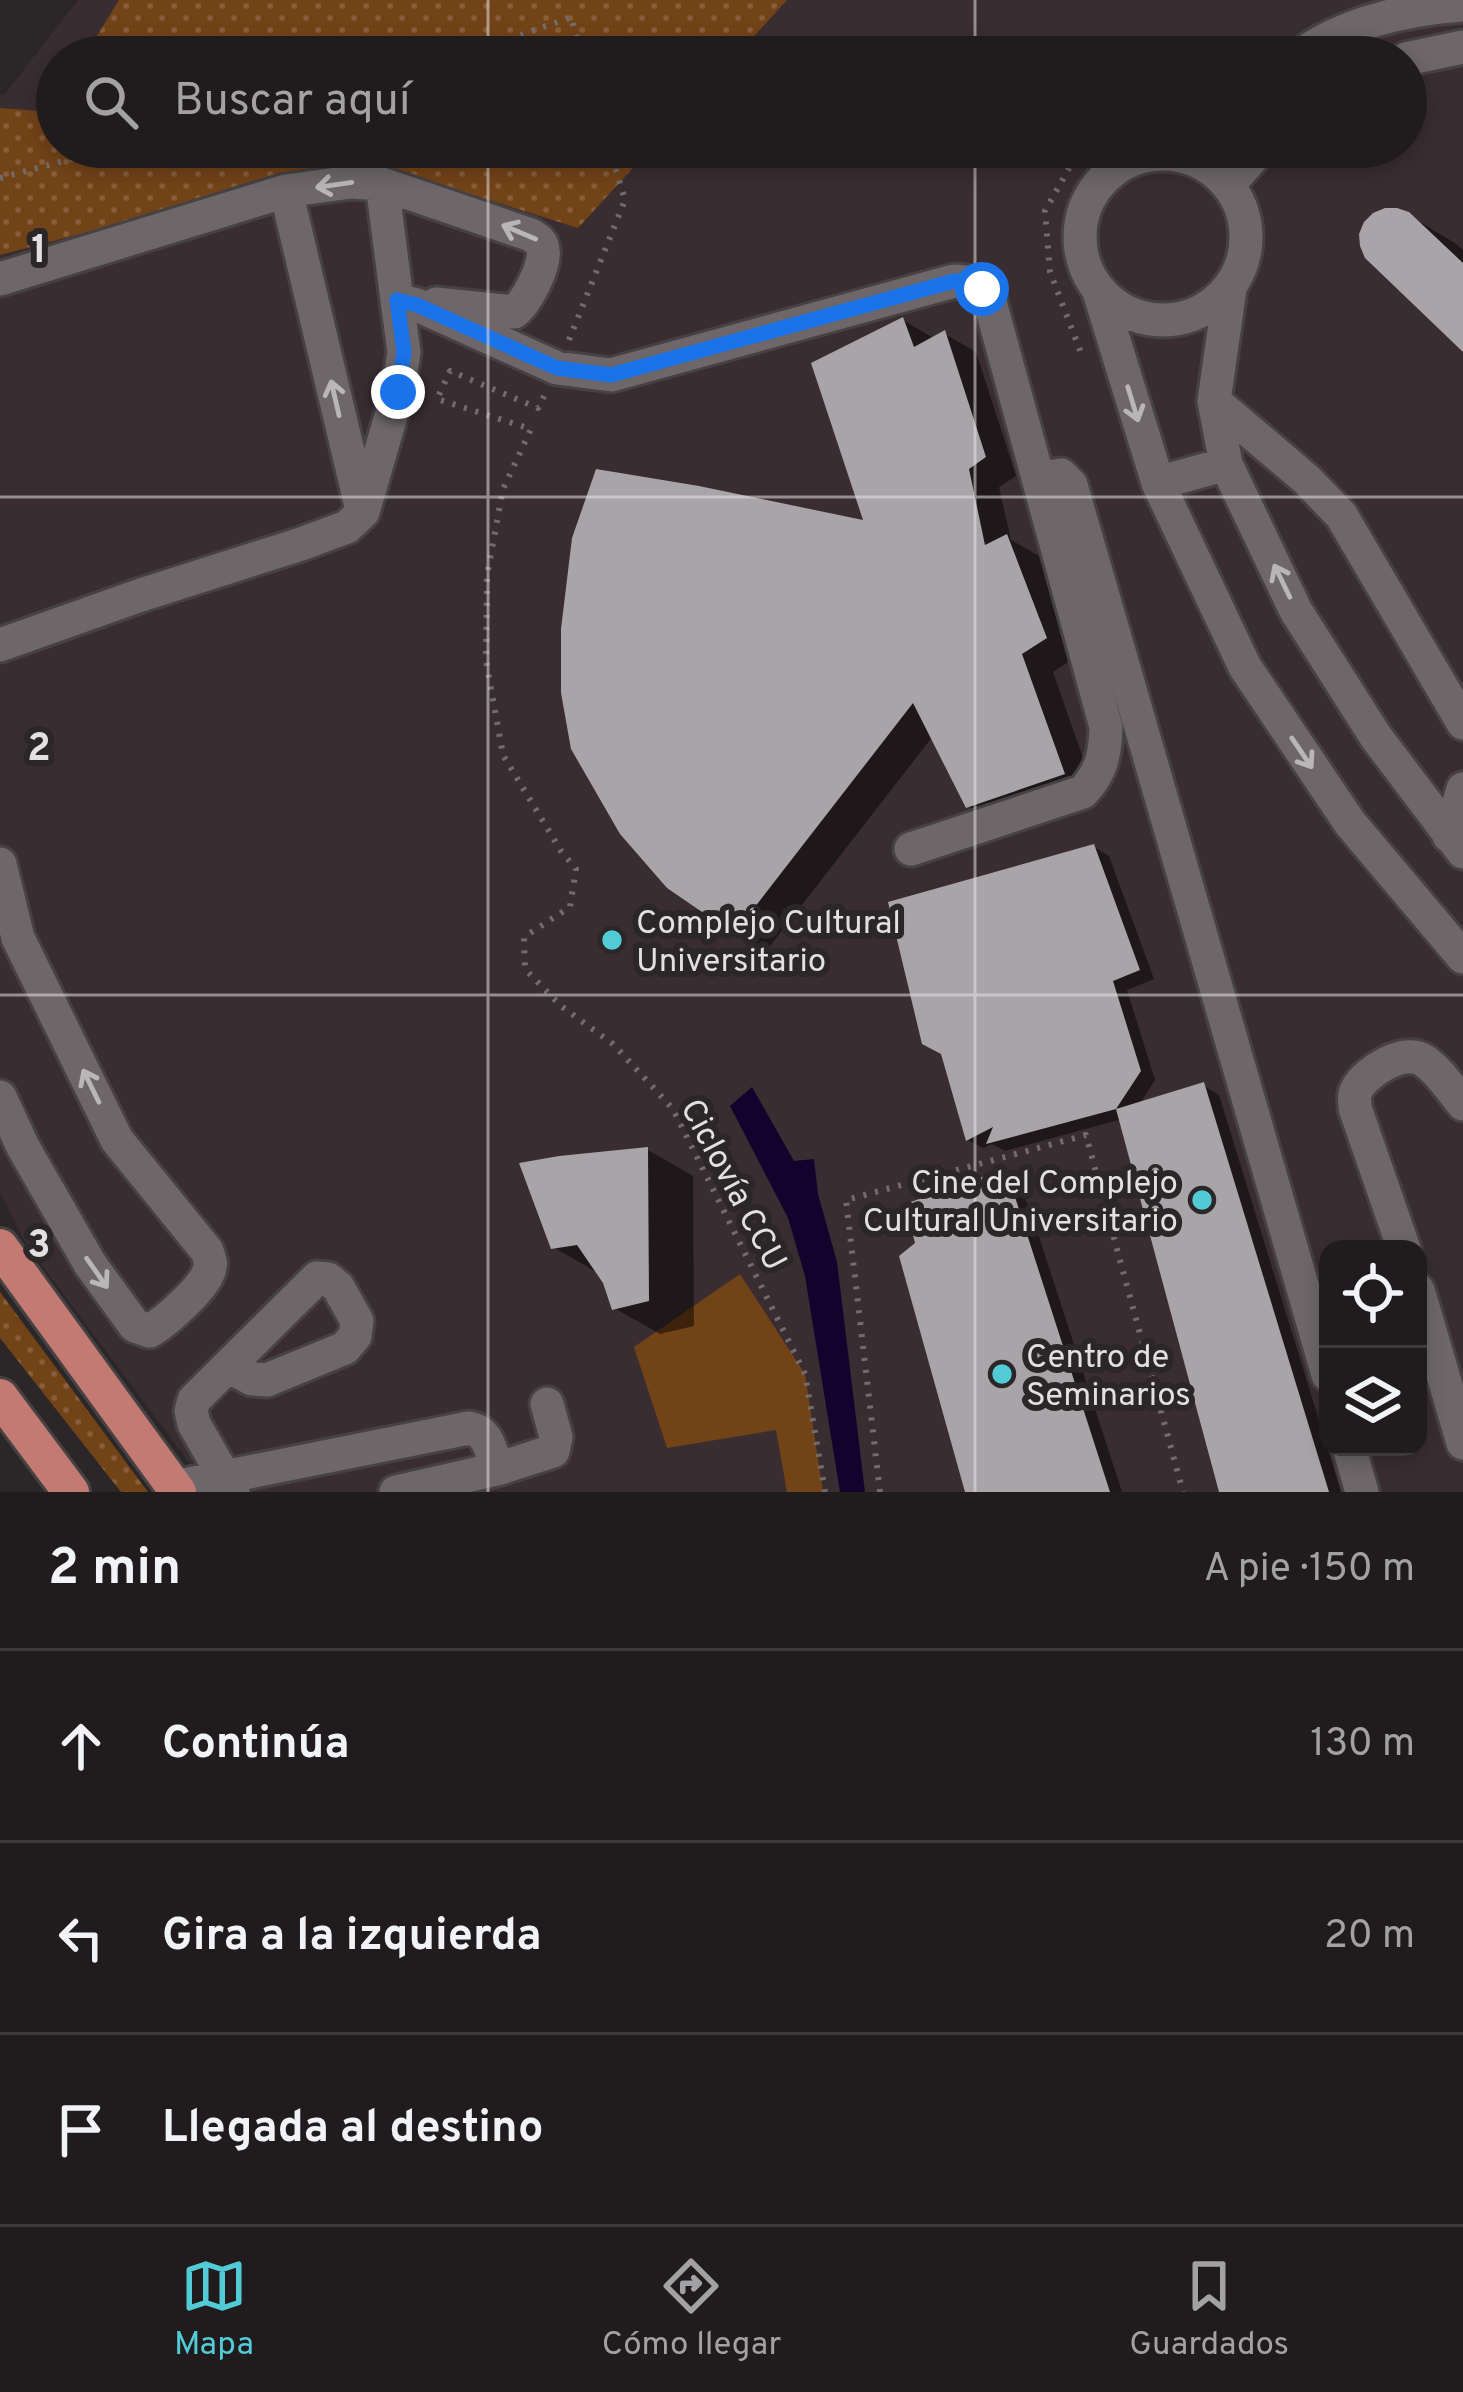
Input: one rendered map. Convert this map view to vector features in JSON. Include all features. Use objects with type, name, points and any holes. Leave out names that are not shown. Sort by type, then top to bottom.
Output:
[{"type":"main road","points":[[0,1247],[176,1489]]},
{"type":"main road","points":[[0,1397],[73,1492]]},
{"type":"lane","points":[[1338,36],[1357,26],[1428,8],[1463,5]]},
{"type":"lane","points":[[1427,55],[1463,47]]},
{"type":"lane","points":[[1117,168],[1090,194],[1081,219],[1079,244],[1085,269],[1100,292],[1118,308],[1141,318],[1166,321],[1190,317],[1231,289]]},
{"type":"lane","points":[[1209,168],[1229,184],[1242,208],[1248,236],[1243,264],[1231,289],[1214,401],[1226,464],[1296,611],[1376,737],[1456,844]]},
{"type":"lane","points":[[1229,184],[1243,168]]},
{"type":"lane","points":[[0,279],[286,191],[351,182],[382,184],[540,242],[544,252],[524,304],[514,312],[407,302]]},
{"type":"lane","points":[[0,645],[302,544],[347,527],[363,512],[393,411],[407,302],[382,184]]},
{"type":"lane","points":[[286,191],[363,512]]},
{"type":"lane","points":[[407,302],[557,368],[611,375],[954,281],[969,281],[982,289],[990,302],[1106,728],[1105,751],[1097,777],[1083,792],[911,849]]},
{"type":"lane","points":[[1100,292],[1157,483],[1245,667],[1350,823],[1463,957]]},
{"type":"lane","points":[[1214,401],[1306,479],[1340,515],[1463,723]]},
{"type":"lane","points":[[1157,483],[1226,464]]},
{"type":"lane","points":[[1038,478],[1061,475],[1070,485],[1320,1348]]},
{"type":"lane","points":[[1456,844],[1463,790]]},
{"type":"lane","points":[[0,864],[9,940],[117,1140],[207,1251],[212,1264],[207,1277],[164,1322],[150,1331],[135,1326],[112,1295],[22,1147],[0,1097]]},
{"type":"lane","points":[[1401,1240],[1355,1108],[1359,1085],[1396,1059],[1419,1057],[1463,1104]]},
{"type":"lane","points":[[1427,1321],[1463,1443]]},
{"type":"lane","points":[[228,1366],[194,1400],[191,1412],[228,1485]]},
{"type":"lane","points":[[397,1492],[553,1450],[556,1437],[547,1404]]},
{"type":"lane","points":[[176,1489],[228,1485],[470,1428],[482,1432],[497,1468]]},
{"type":"lane","points":[[1352,1456],[1362,1492]]},
{"type":"path","points":[[518,36],[571,17],[576,36]]},
{"type":"path","points":[[0,178],[37,168]]},
{"type":"path","name":"Ciclovía CCU","points":[[615,168],[625,200],[538,408],[451,371],[437,399],[531,429],[503,488],[488,575],[485,661],[503,755],[576,869],[569,907],[524,937],[525,969],[561,1006],[613,1044],[673,1109],[805,1374],[825,1492]]},
{"type":"path","points":[[880,1492],[846,1200],[1086,1135],[1183,1492]]},
{"type":"shaded area","name":"Complejo Cultural Universitario","points":[[78,0],[1463,0],[1463,1492],[211,1492],[26,1244],[0,1193],[0,95],[36,54],[36,168],[1427,168],[1427,36],[50,36]]},
{"type":"shaded area","points":[[119,0],[787,0],[754,36],[97,36]]},
{"type":"shaded area","points":[[0,108],[36,111],[36,168],[633,168],[578,228],[394,170],[240,192],[0,255]]},
{"type":"shaded area","points":[[752,1087],[794,1161],[814,1159],[818,1194],[837,1262],[865,1492],[840,1492],[805,1276],[788,1218],[730,1106]]},
{"type":"shaded area","points":[[740,1274],[805,1374],[823,1492],[787,1492],[776,1430],[667,1448],[634,1347]]},
{"type":"shaded area","points":[[0,1292],[148,1492],[121,1492],[0,1338]]},
{"type":"building","points":[[1385,208],[1409,212],[1463,263],[1463,352],[1365,258],[1359,234],[1373,213]]},
{"type":"building","points":[[903,317],[914,347],[945,330],[986,457],[969,469],[985,545],[1007,534],[1047,638],[1022,654],[1065,774],[966,808],[913,703],[734,934],[667,888],[620,834],[571,749],[561,693],[561,629],[572,538],[596,469],[863,520],[811,363]]},
{"type":"building","points":[[1094,844],[1140,970],[1113,981],[1141,1071],[1116,1109],[986,1144],[993,1127],[966,1141],[941,1054],[922,1044],[888,902]]},
{"type":"building","points":[[1204,1082],[1329,1492],[1219,1492],[1116,1109]]},
{"type":"building","points":[[648,1147],[649,1301],[612,1310],[603,1283],[577,1245],[551,1249],[519,1163]]},
{"type":"building","name":"Centro de Seminarios","points":[[1002,1170],[1015,1197],[1110,1492],[965,1492],[899,1256],[915,1243],[905,1204]]},
{"type":"place","name":"Complejo Cultural Universitario","points":[[612,940]]},
{"type":"place","name":"Cine del Complejo Cultural Universitario","points":[[1202,1200]]},
{"type":"place","name":"Centro de Seminarios","points":[[1002,1374]]},
{"type":"route","points":[[398,392],[404,352],[397,300],[557,368],[611,375],[954,281],[969,281],[982,289]]}]
